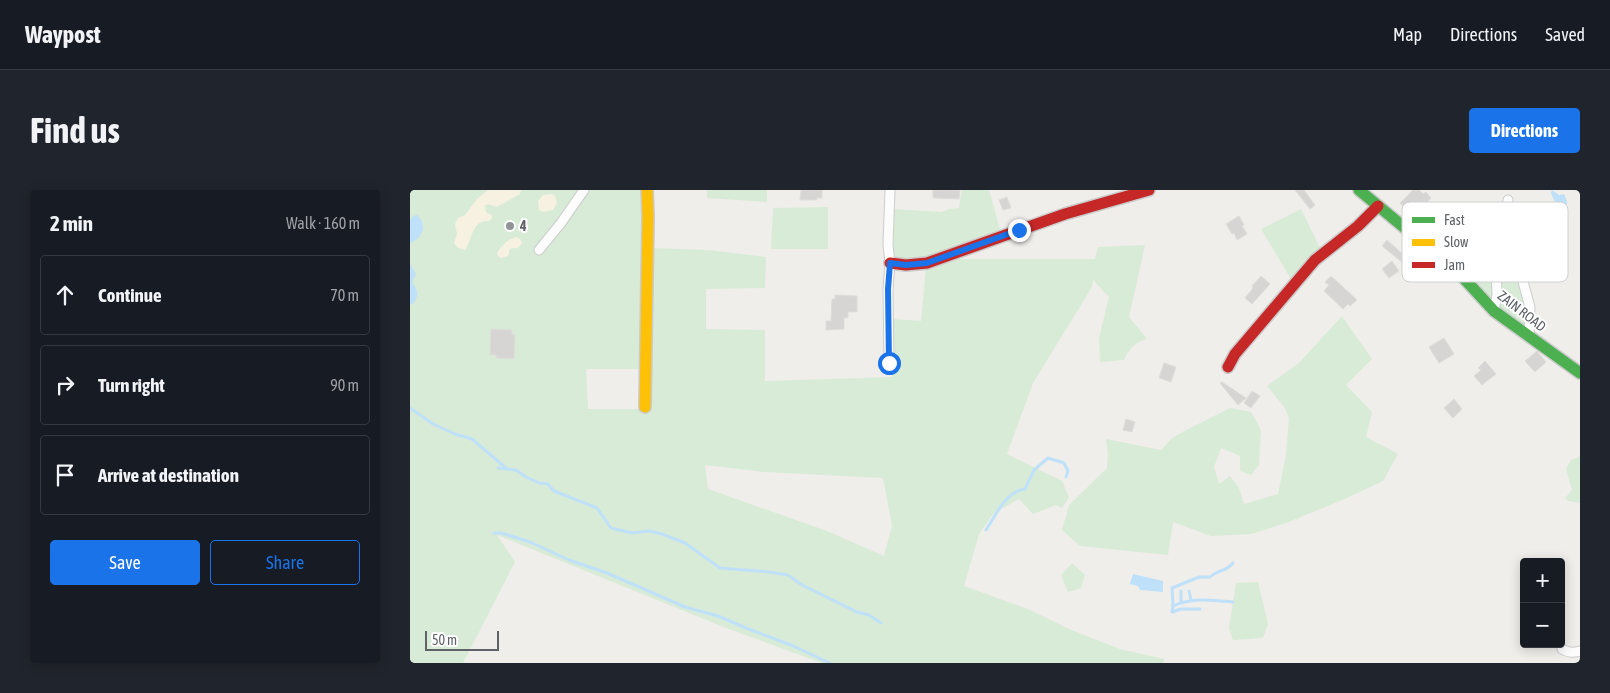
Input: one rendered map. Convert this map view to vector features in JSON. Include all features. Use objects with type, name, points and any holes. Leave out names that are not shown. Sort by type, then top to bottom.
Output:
[{"type":"street","points":[[539,250],[584,190]]},
{"type":"street","points":[[645,408],[647,190]]},
{"type":"street","points":[[889,363],[888,299],[890,263],[888,245],[890,190]]},
{"type":"street","points":[[890,263],[906,265],[927,263],[1057,216],[1114,198],[1149,190]]},
{"type":"street","name":"ZAIN ROAD","points":[[1359,190],[1402,226]]},
{"type":"street","points":[[1228,366],[1239,350],[1315,260],[1358,226],[1378,206]]},
{"type":"street","name":"ZAIN ROAD","points":[[1467,282],[1494,311],[1580,373]]},
{"type":"street","points":[[1494,311],[1497,295],[1497,282]]},
{"type":"street","points":[[1523,282],[1530,306],[1529,336]]},
{"type":"street","points":[[1562,649],[1573,653],[1580,650]]},
{"type":"green space","points":[[410,190],[644,190],[641,369],[586,369],[588,409],[649,409],[651,248],[709,250],[766,257],[765,288],[706,289],[706,329],[765,330],[765,381],[768,381],[892,377],[891,319],[921,321],[926,267],[947,259],[1095,259],[1098,247],[1145,245],[1129,317],[1147,339],[1133,347],[1124,360],[1100,362],[1099,338],[1109,297],[1093,280],[1092,287],[1033,383],[1007,454],[1062,481],[1069,497],[1062,508],[1056,505],[1033,514],[1019,499],[994,513],[979,534],[964,586],[1028,609],[1071,630],[1120,649],[1164,659],[1163,663],[822,663],[726,628],[497,535],[515,562],[463,663],[410,663]],"holes":[[[705,465],[765,472],[883,478],[892,526],[884,556],[827,531],[708,489]]]},
{"type":"green space","points":[[707,190],[767,190],[767,202],[707,198]]},
{"type":"green space","points":[[962,190],[989,190],[1001,233],[910,264],[893,256],[894,209],[941,212],[959,208]]},
{"type":"green space","points":[[828,207],[828,249],[771,249],[773,208]]},
{"type":"green space","points":[[1301,209],[1321,250],[1302,264],[1291,279],[1261,229]]},
{"type":"green space","points":[[1472,282],[1522,282],[1527,299],[1525,325],[1520,330],[1488,301]]},
{"type":"green space","points":[[1342,316],[1372,359],[1346,385],[1372,412],[1366,437],[1398,454],[1383,481],[1286,523],[1251,534],[1211,536],[1173,522],[1168,555],[1080,546],[1062,530],[1069,505],[1107,468],[1106,439],[1161,450],[1171,439],[1184,431],[1230,408],[1251,412],[1261,430],[1259,465],[1251,475],[1240,471],[1240,456],[1221,448],[1214,467],[1219,484],[1230,476],[1239,488],[1244,504],[1278,494],[1286,455],[1289,418],[1285,408],[1267,386],[1299,363]]},
{"type":"green space","points":[[1580,456],[1580,503],[1568,501],[1565,498],[1572,490],[1566,469],[1571,460]]},
{"type":"green space","points":[[1072,563],[1085,575],[1081,588],[1068,592],[1061,575]]},
{"type":"green space","points":[[1258,582],[1268,624],[1263,638],[1233,640],[1229,628],[1236,583]]},
{"type":"sand","points":[[488,190],[521,190],[520,194],[497,207],[488,204],[485,206],[486,212],[492,215],[492,218],[476,227],[465,250],[458,248],[454,243],[457,234],[455,224],[458,218],[465,215],[477,199]]},
{"type":"sand","points":[[552,194],[555,196],[557,203],[553,210],[543,212],[539,210],[538,201],[543,195]]},
{"type":"sand","points":[[517,237],[522,243],[520,246],[512,248],[509,250],[509,255],[500,258],[497,254],[500,248],[508,241]]},
{"type":"water","points":[[1552,190],[1559,195],[1564,194],[1567,202],[1555,202],[1551,193]]},
{"type":"water","points":[[417,215],[423,227],[421,235],[410,243],[410,220],[413,216]]},
{"type":"water","points":[[410,264],[416,274],[412,282],[417,290],[417,297],[414,303],[410,305]]},
{"type":"water","points":[[1133,574],[1163,581],[1163,592],[1140,590],[1138,586],[1130,584]]},
{"type":"building","points":[[801,190],[822,190],[822,198],[817,198],[817,200],[800,200]]},
{"type":"building","points":[[933,190],[960,190],[959,199],[933,198]]},
{"type":"building","points":[[1295,190],[1304,190],[1315,205],[1310,209]]},
{"type":"building","points":[[1413,190],[1419,190],[1423,194],[1426,192],[1431,198],[1427,202],[1402,202],[1402,205],[1400,203]]},
{"type":"building","points":[[1007,197],[1011,208],[1003,210],[999,200]]},
{"type":"building","points":[[1239,216],[1247,234],[1237,240],[1226,224]]},
{"type":"building","points":[[1387,240],[1402,254],[1402,262],[1382,246]]},
{"type":"building","points":[[1392,261],[1399,271],[1389,278],[1382,269]]},
{"type":"building","points":[[1261,276],[1270,284],[1252,304],[1245,298]]},
{"type":"building","points":[[1331,276],[1357,300],[1350,306],[1348,304],[1343,309],[1324,291],[1329,285],[1325,282]]},
{"type":"building","points":[[835,295],[857,296],[857,312],[848,312],[848,318],[844,318],[844,329],[826,330],[826,321],[831,321],[832,299],[835,299]]},
{"type":"building","points":[[491,329],[512,330],[512,335],[515,335],[514,359],[496,358],[496,355],[490,355]]},
{"type":"building","points":[[1444,338],[1454,354],[1439,363],[1429,347]]},
{"type":"building","points":[[1537,351],[1546,362],[1535,372],[1525,361]]},
{"type":"building","points":[[1485,361],[1496,374],[1482,385],[1474,376],[1481,370],[1478,368]]},
{"type":"building","points":[[1164,363],[1176,367],[1171,382],[1159,378]]},
{"type":"building","points":[[1222,382],[1246,398],[1238,405],[1220,383]]},
{"type":"building","points":[[1252,391],[1260,396],[1251,408],[1244,403]]},
{"type":"building","points":[[1454,399],[1462,409],[1453,418],[1444,408]]},
{"type":"building","points":[[1126,419],[1135,422],[1132,432],[1123,430]]},
{"type":"waterway","points":[[410,408],[433,424],[472,439],[506,468]]},
{"type":"waterway","points":[[986,530],[1007,499],[1012,494],[1025,489],[1034,470],[1048,458],[1064,463],[1068,471],[1066,477]]},
{"type":"waterway","points":[[498,468],[516,470],[539,483],[548,484],[554,491],[597,508],[611,528],[632,533],[649,531],[662,534],[685,543],[720,568],[788,575],[802,585],[857,612],[869,615],[881,623]]},
{"type":"waterway","points":[[494,533],[501,533],[530,542],[569,560],[607,573],[685,607],[718,616],[791,645],[830,663]]},
{"type":"waterway","points":[[1173,606],[1172,588],[1199,577],[1210,577],[1228,568],[1233,563]]},
{"type":"waterway","points":[[1181,591],[1181,602]]},
{"type":"waterway","points":[[1189,591],[1191,600]]},
{"type":"waterway","points":[[1200,609],[1181,609],[1172,612],[1173,606],[1188,601],[1233,602]]},
{"type":"traffic: fast","points":[[1359,190],[1402,226]]},
{"type":"traffic: fast","points":[[1467,282],[1494,311],[1580,373]]},
{"type":"traffic: slow","points":[[645,407],[647,190]]},
{"type":"traffic: jam","points":[[890,263],[906,265],[927,263],[1065,214],[1149,190]]},
{"type":"traffic: jam","points":[[1228,367],[1235,354],[1315,260],[1358,226],[1378,206]]},
{"type":"place","name":"4","points":[[510,226]]},
{"type":"route","points":[[889,363],[888,289],[890,263],[906,265],[927,263],[1019,230]]}]
